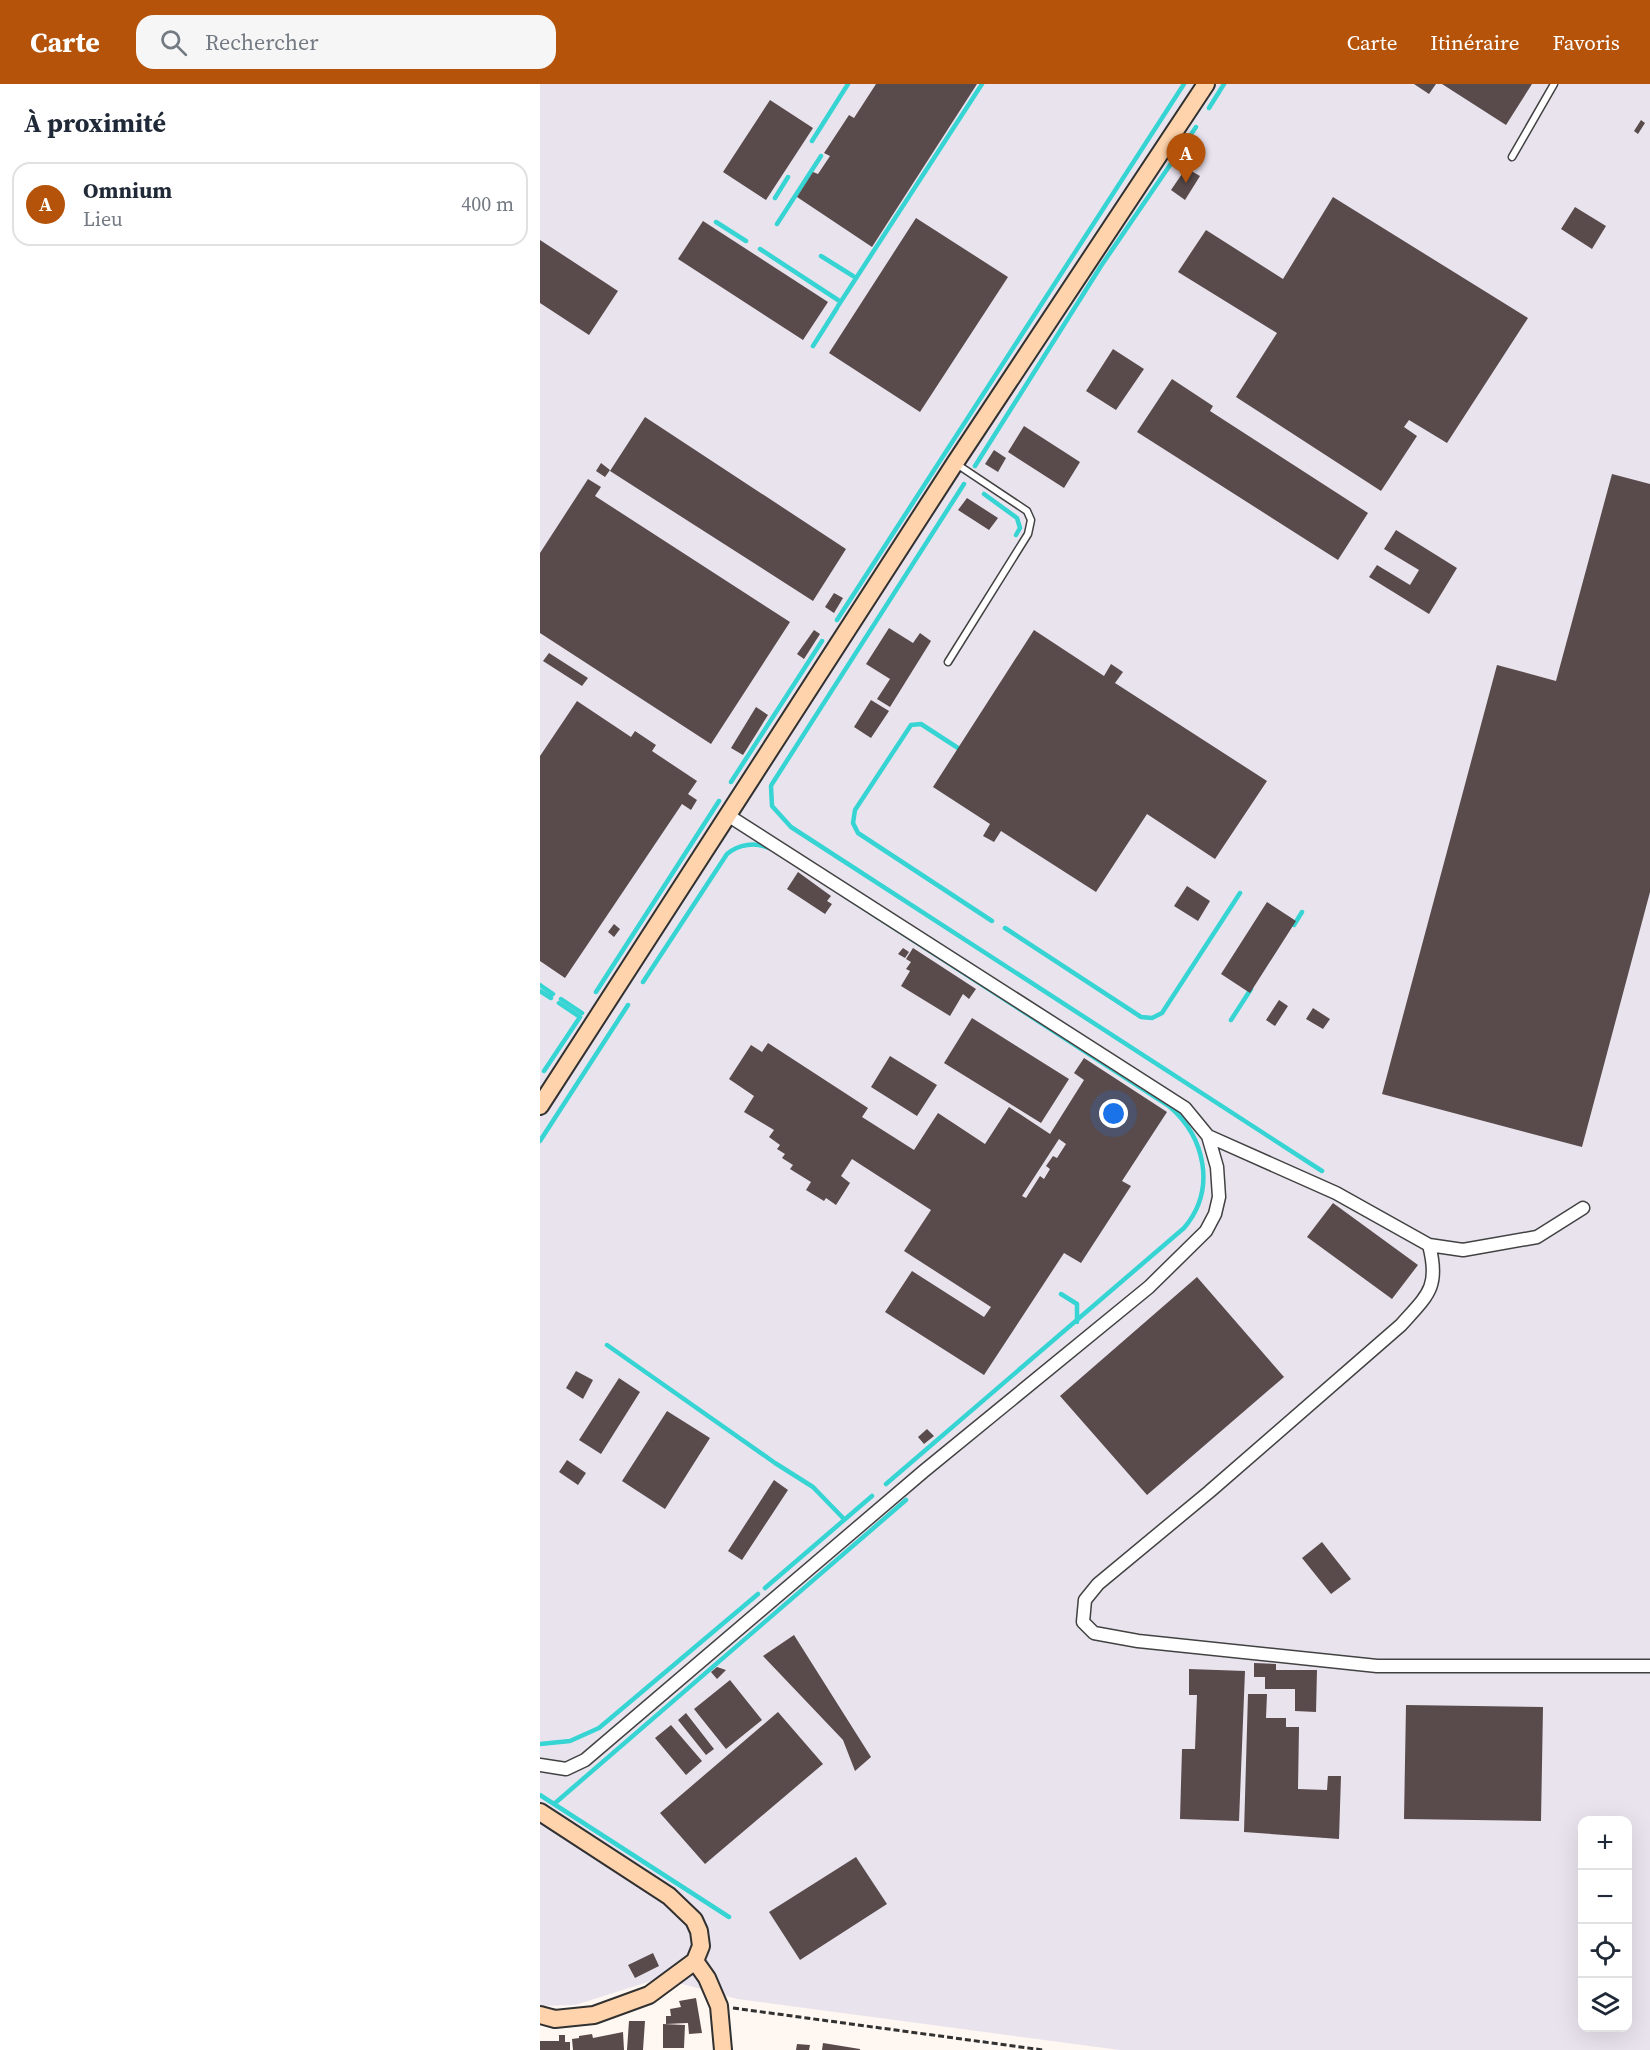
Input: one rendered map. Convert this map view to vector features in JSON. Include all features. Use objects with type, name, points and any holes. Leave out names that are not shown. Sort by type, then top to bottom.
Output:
[{"type":"main road","points":[[540,1106],[955,463],[1206,84]]},
{"type":"main road","points":[[540,1812],[684,1908],[699,1931],[701,1946],[695,1961],[649,1995],[594,2015],[555,2019],[540,2015]]},
{"type":"main road","points":[[695,1961],[707,1978],[720,2006],[723,2050]]},
{"type":"street","points":[[540,1765],[566,1768],[585,1760],[924,1471],[1149,1287],[1206,1231],[1215,1214],[1219,1197],[1217,1167],[1208,1136],[1185,1108],[729,816]]},
{"type":"street","points":[[1208,1136],[1282,1166],[1336,1192],[1429,1245],[1462,1250],[1537,1237],[1583,1208]]},
{"type":"street","points":[[1429,1245],[1436,1270],[1426,1299],[1209,1492],[1098,1584],[1085,1600],[1083,1622],[1094,1633],[1138,1641],[1377,1666],[1650,1666]]},
{"type":"lane","points":[[1512,157],[1554,84]]},
{"type":"lane","points":[[948,662],[1028,534],[1031,520],[1027,511],[955,463]]},
{"type":"path","points":[[720,2006],[1043,2050]]},
{"type":"shaded area","points":[[540,84],[1650,84],[1650,2050],[1120,2050],[737,1999],[661,1978],[575,2005],[540,2006]]},
{"type":"building","points":[[876,84],[977,84],[872,247],[797,197],[813,172],[818,174],[830,156],[824,153],[849,115],[854,118]]},
{"type":"building","points":[[1414,84],[1436,84],[1429,94]]},
{"type":"building","points":[[1442,84],[1532,84],[1506,125]]},
{"type":"building","points":[[770,100],[813,128],[766,200],[723,172]]},
{"type":"building","points":[[1641,120],[1645,123],[1638,134],[1634,131]]},
{"type":"building","points":[[1186,168],[1200,176],[1185,200],[1171,190]]},
{"type":"building","points":[[1333,197],[1528,318],[1447,443],[1409,420],[1404,427],[1417,436],[1381,491],[1236,397],[1277,333],[1178,272],[1206,230],[1283,279]]},
{"type":"building","points":[[1575,207],[1606,226],[1592,249],[1561,229]]},
{"type":"building","points":[[916,218],[1008,277],[920,412],[829,353]]},
{"type":"building","points":[[703,221],[828,302],[803,340],[678,259]]},
{"type":"building","points":[[540,240],[618,291],[589,335],[540,303]]},
{"type":"building","points":[[1113,349],[1144,369],[1116,410],[1086,391]]},
{"type":"building","points":[[1172,379],[1213,406],[1210,411],[1368,513],[1338,560],[1137,432]]},
{"type":"building","points":[[645,417],[846,549],[813,601],[610,471]]},
{"type":"building","points":[[1024,426],[1080,462],[1064,488],[1008,452]]},
{"type":"building","points":[[994,450],[1006,458],[998,472],[985,464]]},
{"type":"building","points":[[601,463],[610,470],[605,477],[596,471]]},
{"type":"building","points":[[1612,474],[1650,484],[1650,892],[1582,1147],[1382,1094],[1497,665],[1556,681]]},
{"type":"building","points":[[588,479],[601,487],[595,496],[790,622],[711,744],[540,633],[540,553]]},
{"type":"building","points":[[967,498],[998,518],[989,530],[958,510]]},
{"type":"building","points":[[1396,530],[1457,568],[1429,614],[1369,577],[1377,565],[1410,585],[1419,570],[1384,549]]},
{"type":"building","points":[[834,593],[843,598],[834,613],[825,607]]},
{"type":"building","points":[[889,628],[913,643],[920,633],[931,641],[890,707],[877,699],[890,679],[866,664]]},
{"type":"building","points":[[814,630],[820,634],[804,659],[797,654]]},
{"type":"building","points":[[1034,630],[1104,676],[1111,664],[1123,672],[1115,683],[1267,781],[1215,859],[1147,814],[1096,892],[1001,831],[994,842],[983,836],[990,824],[933,787]]},
{"type":"building","points":[[549,653],[588,678],[582,686],[543,661]]},
{"type":"building","points":[[871,700],[889,711],[871,738],[854,727]]},
{"type":"building","points":[[577,701],[631,737],[635,731],[656,745],[652,751],[697,781],[688,794],[697,800],[691,810],[682,804],[565,978],[540,961],[540,756]]},
{"type":"building","points":[[756,707],[768,715],[743,755],[731,748]]},
{"type":"building","points":[[798,872],[831,896],[827,901],[832,904],[825,914],[787,889]]},
{"type":"building","points":[[1187,886],[1210,901],[1198,921],[1174,906]]},
{"type":"building","points":[[1267,902],[1296,921],[1250,993],[1221,974]]},
{"type":"building","points":[[614,924],[620,929],[614,937],[608,932]]},
{"type":"building","points":[[903,948],[909,952],[905,958],[898,954]]},
{"type":"building","points":[[913,948],[976,989],[969,999],[963,994],[950,1016],[901,986],[910,971],[906,969],[911,962],[906,959]]},
{"type":"building","points":[[1279,1000],[1288,1006],[1275,1026],[1266,1020]]},
{"type":"building","points":[[1313,1008],[1330,1019],[1323,1029],[1306,1019]]},
{"type":"building","points":[[972,1018],[1069,1079],[1041,1123],[944,1063]]},
{"type":"building","points":[[768,1043],[868,1108],[862,1117],[914,1150],[938,1113],[985,1144],[1009,1107],[1050,1134],[1084,1080],[1074,1073],[1084,1058],[1167,1112],[1122,1181],[1131,1186],[1081,1263],[1064,1253],[984,1375],[885,1312],[912,1271],[984,1317],[991,1307],[904,1251],[931,1210],[852,1159],[841,1176],[850,1183],[836,1205],[806,1190],[811,1182],[790,1169],[793,1165],[782,1158],[785,1154],[777,1149],[780,1145],[769,1137],[774,1130],[744,1112],[754,1096],[729,1079],[751,1045],[762,1052]],"holes":[[[1059,1139],[1066,1144],[1057,1158],[1053,1156],[1046,1166],[1050,1169],[1044,1179],[1040,1176],[1026,1198],[1022,1196]]]},
{"type":"building","points":[[890,1056],[937,1085],[917,1116],[871,1087]]},
{"type":"building","points":[[1333,1203],[1418,1265],[1392,1299],[1307,1237]]},
{"type":"building","points":[[1197,1277],[1284,1377],[1147,1495],[1060,1396]]},
{"type":"building","points":[[576,1371],[593,1380],[583,1399],[566,1388]]},
{"type":"building","points":[[619,1378],[640,1392],[601,1454],[579,1440]]},
{"type":"building","points":[[667,1411],[710,1438],[665,1509],[622,1481]]},
{"type":"building","points":[[927,1429],[934,1436],[924,1444],[918,1437]]},
{"type":"building","points":[[567,1460],[586,1473],[578,1485],[559,1472]]},
{"type":"building","points":[[774,1480],[788,1490],[742,1560],[728,1551]]},
{"type":"building","points":[[1322,1542],[1351,1579],[1331,1594],[1302,1558]]},
{"type":"building","points":[[794,1635],[871,1757],[855,1771],[843,1740],[763,1656]]},
{"type":"building","points":[[1254,1663],[1276,1664],[1276,1670],[1317,1670],[1316,1712],[1295,1711],[1295,1689],[1265,1689],[1265,1677],[1254,1677]]},
{"type":"building","points":[[717,1667],[726,1670],[717,1679],[711,1672]]},
{"type":"building","points":[[1189,1669],[1245,1671],[1239,1821],[1180,1819],[1182,1749],[1195,1749],[1197,1695],[1189,1695]]},
{"type":"building","points":[[730,1680],[762,1720],[726,1749],[694,1709]]},
{"type":"building","points":[[1248,1694],[1267,1694],[1266,1718],[1286,1718],[1286,1727],[1299,1727],[1298,1789],[1327,1790],[1328,1776],[1341,1776],[1339,1839],[1244,1832]]},
{"type":"building","points":[[1406,1705],[1543,1707],[1541,1821],[1404,1819]]},
{"type":"building","points":[[778,1712],[823,1764],[705,1864],[660,1813]]},
{"type":"building","points":[[686,1713],[714,1749],[706,1755],[678,1720]]},
{"type":"building","points":[[671,1725],[702,1761],[686,1775],[655,1738]]},
{"type":"building","points":[[856,1857],[887,1904],[800,1960],[769,1912]]},
{"type":"building","points":[[653,1953],[659,1966],[635,1978],[628,1965]]},
{"type":"building","points":[[696,1998],[702,2033],[689,2034],[688,2023],[666,2024],[666,2016],[671,2016],[670,2009],[681,2007],[679,2001]]},
{"type":"building","points":[[629,2021],[645,2021],[643,2050],[627,2050]]},
{"type":"building","points":[[663,2024],[685,2025],[684,2048],[663,2048]]},
{"type":"building","points":[[623,2032],[624,2050],[573,2050],[572,2039],[579,2038],[579,2036],[592,2034],[593,2038]]},
{"type":"building","points":[[559,2035],[565,2035],[565,2042],[570,2042],[570,2050],[540,2050],[540,2041],[559,2041]]},
{"type":"building","points":[[823,2043],[860,2049],[860,2050],[822,2050]]},
{"type":"building","points":[[797,2044],[810,2045],[809,2050],[796,2050]]},
{"type":"waterway","points":[[812,141],[848,84]]},
{"type":"waterway","points":[[838,306],[982,84]]},
{"type":"waterway","points":[[837,620],[1184,84]]},
{"type":"waterway","points":[[1209,108],[1224,84]]},
{"type":"waterway","points":[[975,466],[1101,266],[1196,127]]},
{"type":"waterway","points":[[777,224],[821,156]]},
{"type":"waterway","points":[[775,198],[788,177]]},
{"type":"waterway","points":[[716,222],[746,241]]},
{"type":"waterway","points":[[760,249],[838,300]]},
{"type":"waterway","points":[[821,256],[853,276]]},
{"type":"waterway","points":[[813,346],[837,308]]},
{"type":"waterway","points":[[772,784],[964,484]]},
{"type":"waterway","points":[[984,494],[1017,518],[1020,528],[1016,535]]},
{"type":"waterway","points":[[731,782],[822,641]]},
{"type":"waterway","points":[[958,748],[921,724],[911,725],[855,810],[853,823],[858,833],[992,921]]},
{"type":"waterway","points":[[771,786],[772,806],[791,827],[1322,1171]]},
{"type":"waterway","points":[[596,992],[719,801]]},
{"type":"waterway","points":[[643,982],[727,854],[747,845],[769,848]]},
{"type":"waterway","points":[[1005,928],[1141,1017],[1152,1018],[1162,1013],[1240,893]]},
{"type":"waterway","points":[[845,896],[1169,1106],[1191,1133],[1202,1164],[1201,1197],[1184,1228],[886,1484]]},
{"type":"waterway","points":[[1294,925],[1302,912]]},
{"type":"waterway","points":[[540,985],[553,994]]},
{"type":"waterway","points":[[1231,1020],[1251,989]]},
{"type":"waterway","points":[[540,991],[551,998]]},
{"type":"waterway","points":[[561,999],[582,1013]]},
{"type":"waterway","points":[[544,1071],[580,1017],[559,1003]]},
{"type":"waterway","points":[[540,1141],[628,1005]]},
{"type":"waterway","points":[[1061,1294],[1077,1304],[1077,1322]]},
{"type":"waterway","points":[[607,1345],[775,1463],[813,1487],[844,1519]]},
{"type":"waterway","points":[[765,1588],[872,1496]]},
{"type":"waterway","points":[[554,1804],[906,1500]]},
{"type":"waterway","points":[[540,1744],[570,1741],[599,1728],[758,1594]]},
{"type":"waterway","points":[[540,1795],[729,1917]]},
{"type":"place","name":"Omnium","points":[[1186,183]]}]
